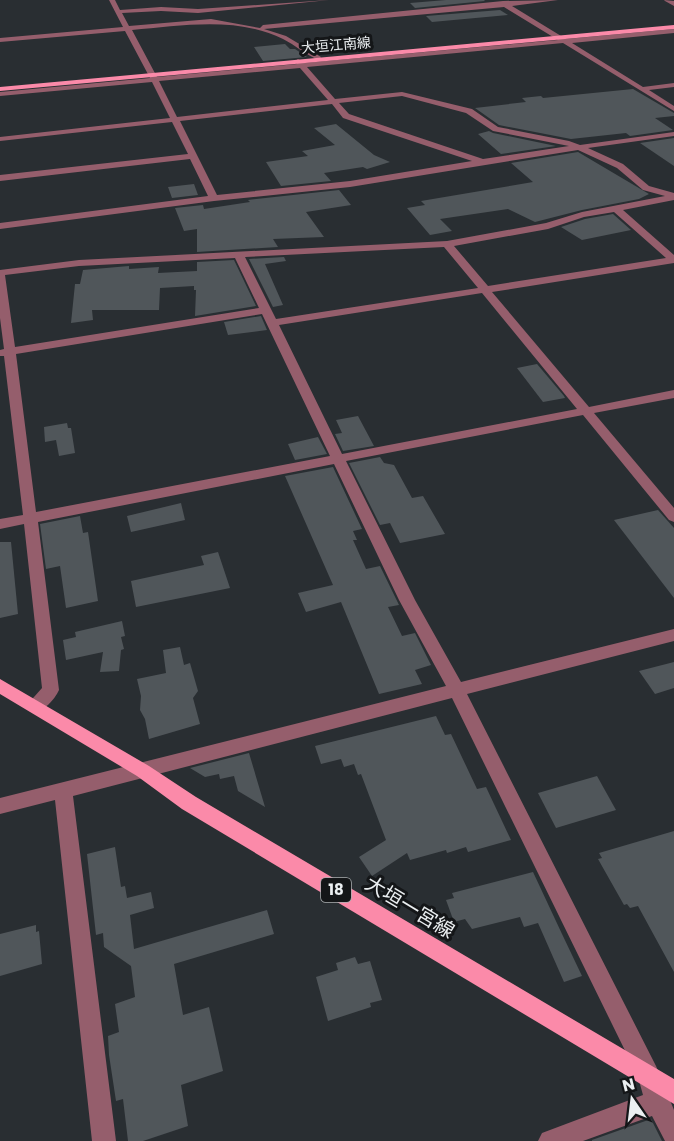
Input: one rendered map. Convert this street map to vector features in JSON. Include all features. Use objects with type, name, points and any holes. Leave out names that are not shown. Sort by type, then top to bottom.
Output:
[{"type":"main road","name":"大垣江南線","points":[[300,63],[320,58],[562,40]]},
{"type":"main road","points":[[0,89],[154,77]]},
{"type":"main road","name":"大垣一宮線","points":[[0,686],[143,771],[189,803],[648,1074]]},
{"type":"street","points":[[112,0],[154,77],[191,156],[214,198]]},
{"type":"street","points":[[117,12],[161,9],[198,11],[326,0]]},
{"type":"street","points":[[497,0],[674,109]]},
{"type":"street","points":[[254,28],[555,0]]},
{"type":"street","points":[[667,0],[674,4]]},
{"type":"street","points":[[198,11],[211,21]]},
{"type":"street","points":[[0,40],[211,21],[254,28],[284,37],[320,58]]},
{"type":"street","points":[[0,94],[154,77],[674,29]]},
{"type":"street","points":[[300,63],[346,116],[484,162]]},
{"type":"street","points":[[642,89],[674,85]]},
{"type":"street","points":[[0,139],[402,94],[469,111],[496,129],[548,138],[579,147],[620,166],[646,188],[674,197]]},
{"type":"street","points":[[0,226],[214,198],[350,184],[674,134]]},
{"type":"street","points":[[0,178],[191,156]]},
{"type":"street","points":[[35,706],[51,690],[4,352],[0,273],[79,263],[447,244],[548,226],[582,215],[674,197]]},
{"type":"street","points":[[615,208],[674,260]]},
{"type":"street","points":[[447,244],[674,517]]},
{"type":"street","points":[[239,255],[407,600],[456,689],[648,1074],[666,1097],[674,1134]]},
{"type":"street","points":[[272,323],[674,260]]},
{"type":"street","points":[[4,352],[267,310]]},
{"type":"street","points":[[0,524],[674,394]]},
{"type":"street","points":[[0,806],[674,635]]},
{"type":"street","points":[[63,790],[104,1141]]},
{"type":"street","points":[[550,1141],[666,1097]]},
{"type":"building","points":[[446,0],[485,1],[415,8],[410,3]]},
{"type":"building","points":[[500,10],[508,15],[432,22],[426,16]]},
{"type":"building","points":[[285,44],[307,57],[263,61],[254,47]]},
{"type":"building","points":[[633,89],[674,113],[674,116],[655,118],[673,130],[630,136],[626,133],[571,139],[499,125],[475,108],[526,102],[522,98]]},
{"type":"building","points":[[336,124],[374,155],[390,162],[367,169],[363,167],[324,173],[331,181],[281,186],[266,162],[308,156],[302,151],[335,145],[314,128]]},
{"type":"building","points":[[489,131],[556,146],[501,154],[478,134]]},
{"type":"building","points":[[674,138],[674,166],[640,143]]},
{"type":"building","points":[[578,152],[649,194],[639,199],[535,222],[508,209],[440,219],[452,231],[430,235],[407,208],[425,205],[421,201],[533,182],[511,163]]},
{"type":"building","points":[[194,184],[198,195],[172,198],[168,187]]},
{"type":"building","points":[[339,190],[351,205],[306,212],[324,237],[273,239],[278,247],[197,252],[197,229],[184,231],[175,208],[203,205],[204,209],[250,202],[248,200]]},
{"type":"building","points":[[613,214],[631,230],[582,240],[561,227],[585,219]]},
{"type":"building","points":[[284,257],[286,261],[265,264],[283,305],[273,307],[249,259]]},
{"type":"building","points":[[234,260],[256,306],[195,316],[196,290],[194,286],[160,288],[159,310],[92,310],[93,320],[71,323],[75,284],[80,284],[83,270],[129,266],[129,269],[159,267],[158,273],[197,271],[197,262]]},
{"type":"building","points":[[261,316],[267,330],[228,335],[224,322]]},
{"type":"building","points":[[537,364],[565,398],[543,402],[517,368]]},
{"type":"building","points":[[358,416],[374,446],[343,451],[335,434],[342,433],[336,420]]},
{"type":"building","points":[[67,423],[68,428],[71,428],[75,453],[59,456],[56,440],[45,442],[44,427]]},
{"type":"building","points":[[318,437],[327,454],[295,460],[288,444]]},
{"type":"building","points":[[380,457],[384,463],[394,465],[412,498],[423,496],[445,534],[400,543],[390,523],[380,525],[349,463]]},
{"type":"building","points":[[333,467],[362,529],[353,531],[357,540],[353,540],[366,569],[380,566],[399,605],[388,607],[402,636],[415,633],[431,665],[415,670],[422,684],[379,694],[341,602],[306,612],[298,593],[333,585],[285,476]]},
{"type":"building","points":[[181,503],[185,520],[131,532],[127,516]]},
{"type":"building","points":[[658,510],[674,528],[674,598],[614,520]]},
{"type":"building","points":[[80,516],[83,533],[88,532],[98,601],[66,608],[60,566],[46,569],[40,524]]},
{"type":"building","points":[[0,542],[11,542],[18,614],[0,618]]},
{"type":"building","points":[[218,552],[230,588],[136,607],[131,581],[204,565],[201,556]]},
{"type":"building","points":[[122,621],[125,636],[121,637],[124,649],[121,650],[119,671],[100,672],[103,652],[66,660],[63,640],[76,637],[75,632]]},
{"type":"building","points":[[180,647],[184,665],[190,663],[198,691],[193,698],[200,724],[149,739],[145,719],[140,710],[141,696],[137,679],[166,673],[163,650]]},
{"type":"building","points":[[674,662],[674,688],[655,694],[639,671]]},
{"type":"building","points":[[436,716],[445,735],[451,734],[477,789],[486,787],[511,840],[468,852],[466,847],[410,860],[407,853],[372,876],[359,857],[386,840],[361,774],[358,775],[354,764],[344,767],[341,759],[321,764],[315,746]]},
{"type":"building","points":[[249,753],[265,807],[238,791],[234,776],[220,779],[219,774],[205,777],[190,768]]},
{"type":"building","points":[[597,776],[616,810],[556,828],[538,793]]},
{"type":"building","points":[[674,831],[674,972],[638,906],[630,908],[627,904],[624,905],[598,859],[602,858],[599,853]]},
{"type":"building","points":[[115,847],[121,887],[125,886],[127,898],[151,892],[154,908],[130,915],[134,949],[267,910],[274,934],[174,964],[183,1015],[209,1007],[223,1071],[181,1085],[188,1126],[143,1141],[128,1141],[123,1099],[116,1101],[109,1055],[108,1036],[119,1032],[115,1004],[135,997],[131,966],[104,947],[103,933],[96,935],[87,854]]},
{"type":"building","points":[[533,872],[582,976],[564,982],[538,923],[524,927],[520,917],[472,929],[465,919],[454,922],[446,900],[454,898],[452,893]]},
{"type":"building","points":[[36,925],[36,932],[39,931],[42,964],[0,976],[0,934]]},
{"type":"building","points":[[355,957],[358,964],[370,961],[382,1000],[370,1003],[371,1007],[328,1021],[316,977],[338,970],[336,963]]},
{"type":"building","points":[[651,1119],[662,1141],[592,1141],[592,1140]]}]
